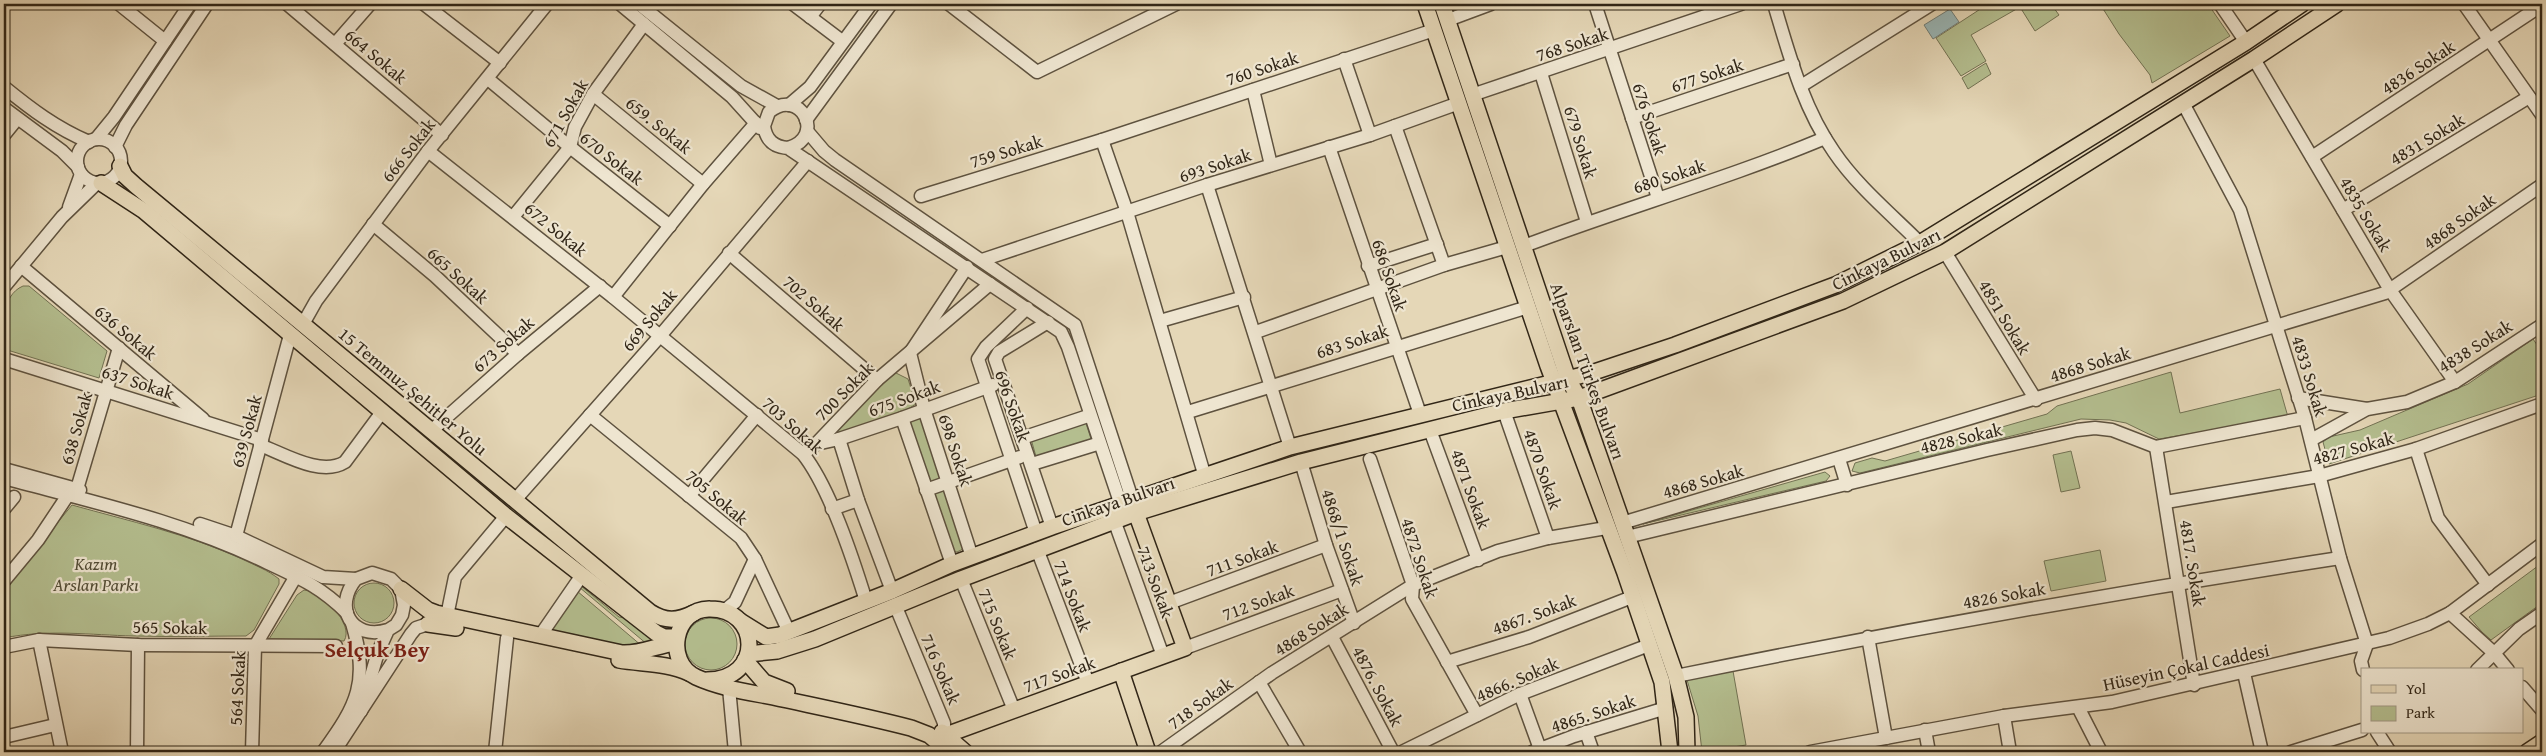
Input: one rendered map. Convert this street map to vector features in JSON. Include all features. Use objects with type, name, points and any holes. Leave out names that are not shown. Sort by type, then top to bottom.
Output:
[{"type":"main road","name":"Alparslan Türkeş Bulvarı","points":[[1425,4],[1434,30],[1465,99],[1524,246],[1562,381],[1561,402],[1662,682],[1670,752]]},
{"type":"main road","name":"Alparslan Türkeş Bulvarı","points":[[1442,4],[1448,20],[1465,99],[1507,247],[1528,306],[1562,381],[1579,398],[1676,676],[1686,717],[1687,752]]},
{"type":"main road","name":"Cinkaya Bulvarı","points":[[747,657],[815,640],[1037,549],[1205,477],[1290,447],[1562,381],[1675,345],[1835,285],[1920,243],[2246,42],[2302,4]]},
{"type":"main road","name":"Cinkaya Bulvarı","points":[[740,621],[766,637],[790,632],[892,591],[952,564],[1052,527],[1126,511],[1301,462],[1504,411],[1579,398],[1843,302],[1945,252],[2254,59],[2337,4]]},
{"type":"main road","name":"15 Temmuz Şehitler Yolu","points":[[120,166],[132,182],[650,612],[659,617],[673,620],[694,613]]},
{"type":"main road","name":"15 Temmuz Şehitler Yolu","points":[[99,183],[136,204],[506,516],[656,633],[676,640]]},
{"type":"main road","points":[[1590,432],[1591,412],[1596,400],[1615,386]]},
{"type":"main road","name":"713 Sokak","points":[[1126,511],[1169,603],[1185,648]]},
{"type":"main road","points":[[401,589],[428,610],[447,616],[632,654],[676,640]]},
{"type":"main road","points":[[690,674],[681,663],[676,640],[683,623],[694,613],[707,608],[724,611],[740,621],[749,640],[747,657],[742,667],[731,676],[707,680]]},
{"type":"main road","points":[[428,624],[642,664],[665,665],[729,688],[911,728],[929,734],[945,747],[965,752]]},
{"type":"main road","name":"717 Sokak","points":[[945,747],[1014,710],[1185,648]]},
{"type":"main road","points":[[747,657],[760,679],[769,685],[896,714],[922,722],[945,747]]},
{"type":"main road","points":[[1121,671],[1148,752]]},
{"type":"main road","points":[[2527,752],[2542,742]]},
{"type":"street","points":[[119,4],[165,41]]},
{"type":"street","points":[[68,212],[79,170],[79,152],[93,141],[114,117],[190,4]]},
{"type":"street","points":[[115,147],[126,125],[207,4]]},
{"type":"street","name":"664 Sokak","points":[[287,4],[442,135]]},
{"type":"street","points":[[334,44],[370,4]]},
{"type":"street","points":[[424,4],[500,63]]},
{"type":"street","name":"666 Sokak","points":[[302,324],[316,301],[428,151],[547,4]]},
{"type":"street","points":[[620,4],[732,97],[775,145],[788,148],[808,161],[1048,322],[1060,332],[1068,347],[1126,511]]},
{"type":"street","points":[[639,4],[740,86],[783,106],[802,112],[806,125],[824,151],[835,160],[1075,325],[1126,511]]},
{"type":"street","points":[[793,4],[842,41]]},
{"type":"street","points":[[810,17],[820,4]]},
{"type":"street","points":[[769,140],[764,126],[769,112],[783,106],[810,87],[870,4]]},
{"type":"street","points":[[788,148],[800,142],[806,125],[891,4]]},
{"type":"street","points":[[949,4],[1036,72],[1176,4]]},
{"type":"street","points":[[1448,20],[1491,4]]},
{"type":"street","name":"676 Sokak","points":[[1595,4],[1658,198]]},
{"type":"street","name":"768 Sokak","points":[[1465,99],[1741,4]]},
{"type":"street","points":[[1774,4],[1801,86],[1825,138],[1848,170],[1920,243]]},
{"type":"street","points":[[1801,86],[1932,4]]},
{"type":"street","points":[[2220,4],[2246,42]]},
{"type":"street","points":[[2464,4],[2542,115]]},
{"type":"street","name":"4836 Sokak","points":[[2312,158],[2542,5]]},
{"type":"street","name":"671 Sokak","points":[[513,217],[570,147],[575,127],[593,94],[644,24]]},
{"type":"street","name":"760 Sokak","points":[[1102,140],[1434,30]]},
{"type":"street","name":"4835 Sokak","points":[[2254,59],[2390,290],[2455,382]]},
{"type":"street","points":[[1344,60],[1370,135]]},
{"type":"street","name":"677 Sokak","points":[[1632,118],[1793,64]]},
{"type":"street","name":"679 Sokak","points":[[1541,73],[1587,222]]},
{"type":"street","name":"670 Sokak","points":[[488,79],[670,226]]},
{"type":"street","points":[[4,86],[46,120],[93,141],[103,140],[115,147],[119,152],[120,166],[113,178],[99,183],[68,212],[4,287]]},
{"type":"street","points":[[1253,90],[1272,165]]},
{"type":"street","name":"659. Sokak","points":[[593,94],[703,184]]},
{"type":"street","name":"4831 Sokak","points":[[2343,210],[2529,97]]},
{"type":"street","name":"693 Sokak","points":[[982,260],[1208,185],[1370,135],[1465,99]]},
{"type":"street","name":"4833 Sokak","points":[[2183,103],[2240,210],[2305,418],[2340,558],[2367,644],[2361,660],[2363,668]]},
{"type":"street","points":[[4,108],[62,150],[86,179],[99,183]]},
{"type":"street","points":[[4,135],[17,119]]},
{"type":"street","points":[[613,297],[703,184],[756,123]]},
{"type":"street","points":[[1396,126],[1444,266]]},
{"type":"street","name":"680 Sokak","points":[[1524,246],[1587,222],[1774,159],[1825,138]]},
{"type":"street","points":[[1102,140],[1127,212],[1188,412],[1205,477]]},
{"type":"street","name":"759 Sokak","points":[[921,196],[1102,140]]},
{"type":"street","name":"686 Sokak","points":[[1329,147],[1376,290],[1420,414]]},
{"type":"street","name":"672 Sokak","points":[[428,151],[600,286],[660,336]]},
{"type":"street","name":"669 Sokak","points":[[515,500],[660,336],[729,252],[808,161]]},
{"type":"street","points":[[1208,185],[1256,332],[1290,447]]},
{"type":"street","name":"4868 Sokak","points":[[1625,530],[1838,459],[2036,400],[2390,290],[2542,185]]},
{"type":"street","name":"665 Sokak","points":[[373,224],[435,276],[518,354]]},
{"type":"street","points":[[1368,266],[1437,244]]},
{"type":"street","points":[[1256,332],[1444,266],[1507,247]]},
{"type":"street","name":"702 Sokak","points":[[729,252],[877,380]]},
{"type":"street","name":"4851 Sokak","points":[[1945,252],[2036,400]]},
{"type":"street","name":"636 Sokak","points":[[21,266],[209,424]]},
{"type":"street","name":"700 Sokak","points":[[910,353],[966,267]]},
{"type":"street","name":"700 Sokak","points":[[803,454],[816,444],[877,380],[990,284]]},
{"type":"street","name":"673 Sokak","points":[[431,431],[518,354],[600,286]]},
{"type":"street","points":[[1160,321],[1244,297]]},
{"type":"street","name":"683 Sokak","points":[[1188,412],[1528,306]]},
{"type":"street","name":"696 Sokak","points":[[1027,308],[979,356],[987,387],[1036,533]]},
{"type":"street","name":"696 Sokak","points":[[1048,322],[996,355],[1002,381],[1052,527]]},
{"type":"street","name":"4838 Sokak","points":[[2298,398],[2367,409],[2407,402],[2455,382],[2540,330]]},
{"type":"street","name":"639 Sokak","points":[[236,536],[290,335]]},
{"type":"street","name":"703 Sokak","points":[[660,336],[803,454],[815,470],[832,509],[866,601]]},
{"type":"street","name":"638 Sokak","points":[[4,581],[38,540],[72,492],[119,348]]},
{"type":"street","name":"698 Sokak","points":[[910,353],[924,409],[972,557]]},
{"type":"street","name":"637 Sokak","points":[[4,360],[209,424],[315,466],[340,465],[345,462],[382,412]]},
{"type":"street","name":"675 Sokak","points":[[816,444],[838,439],[902,418],[1002,381]]},
{"type":"street","name":"4827 Sokak","points":[[2166,502],[2319,476],[2416,449],[2542,404]]},
{"type":"street","name":"4838 Sokak","points":[[2311,440],[2367,409]]},
{"type":"street","name":"4870 Sokak","points":[[1504,411],[1548,538]]},
{"type":"street","name":"705 Sokak","points":[[590,415],[741,538],[755,559],[790,632]]},
{"type":"street","points":[[689,496],[757,415]]},
{"type":"street","points":[[1022,438],[1088,416]]},
{"type":"street","points":[[902,418],[952,564]]},
{"type":"street","points":[[2156,447],[2305,418]]},
{"type":"street","name":"4828 Sokak","points":[[1625,530],[1847,484],[1987,450],[2095,428],[2112,430],[2156,447]]},
{"type":"street","name":"4871 Sokak","points":[[1430,430],[1478,560]]},
{"type":"street","points":[[838,439],[858,500],[892,591]]},
{"type":"street","points":[[926,490],[1012,460],[1029,459],[1096,444]]},
{"type":"street","name":"4817. Sokak","points":[[2156,447],[2194,685]]},
{"type":"street","points":[[2416,449],[2438,518],[2488,585]]},
{"type":"street","name":"4872 Sokak","points":[[1370,459],[1413,586],[1412,599],[1477,714]]},
{"type":"street","points":[[1838,459],[1847,484]]},
{"type":"street","name":"4868/1 Sokak","points":[[1301,462],[1326,545],[1354,623]]},
{"type":"street","points":[[4,469],[226,542],[326,592],[349,618],[368,633],[428,624]]},
{"type":"street","points":[[4,478],[72,492],[236,536],[323,578],[356,579],[372,573],[382,574],[391,579],[401,589],[404,605],[378,652],[361,711]]},
{"type":"street","points":[[4,510],[14,498]]},
{"type":"street","points":[[832,509],[858,500]]},
{"type":"street","name":"713 Sokak","points":[[1126,511],[1163,656]]},
{"type":"street","points":[[447,616],[456,576],[506,516]]},
{"type":"street","name":"4868 Sokak","points":[[1259,682],[1413,586],[1498,551],[1548,538],[1606,528]]},
{"type":"street","name":"Hüseyin Çokal Caddesi","points":[[1810,752],[1851,748],[1886,738],[2004,716],[2112,702],[2194,685],[2367,644],[2428,624],[2450,613],[2542,544]]},
{"type":"street","name":"711 Sokak","points":[[1169,603],[1326,545]]},
{"type":"street","name":"714 Sokak","points":[[1037,549],[1088,683]]},
{"type":"street","name":"4826 Sokak","points":[[1676,676],[1868,637],[2178,583],[2340,558]]},
{"type":"street","points":[[724,611],[735,602],[755,559]]},
{"type":"street","points":[[540,636],[582,575]]},
{"type":"street","name":"564 Sokak","points":[[252,752],[255,646],[296,576]]},
{"type":"street","points":[[333,746],[352,709],[360,683],[358,646],[344,606],[345,596],[356,579]]},
{"type":"street","name":"715 Sokak","points":[[961,579],[1014,710]]},
{"type":"street","name":"712 Sokak","points":[[1185,648],[1342,590]]},
{"type":"street","name":"4867. Sokak","points":[[1447,662],[1529,636],[1632,597]]},
{"type":"street","name":"716 Sokak","points":[[896,607],[942,715],[945,747]]},
{"type":"street","points":[[2450,613],[2494,653],[2506,668]]},
{"type":"street","points":[[2479,668],[2518,629],[2542,613]]},
{"type":"street","points":[[323,752],[333,746],[361,711],[411,634],[416,628],[428,624]]},
{"type":"street","name":"4876. Sokak","points":[[1332,637],[1393,752]]},
{"type":"street","points":[[1868,637],[1886,738]]},
{"type":"street","points":[[496,752],[508,638]]},
{"type":"street","points":[[40,640],[55,725],[62,752]]},
{"type":"street","name":"565 Sokak","points":[[4,646],[40,640],[138,644],[336,646]]},
{"type":"street","points":[[137,752],[138,644]]},
{"type":"street","name":"4866. Sokak","points":[[1402,752],[1520,694],[1650,645]]},
{"type":"street","points":[[2244,673],[2262,752]]},
{"type":"street","points":[[1259,682],[1300,752]]},
{"type":"street","name":"718 Sokak","points":[[1161,752],[1259,682]]},
{"type":"street","points":[[729,688],[735,752]]},
{"type":"street","points":[[2524,689],[2542,710]]},
{"type":"street","points":[[1520,694],[1536,751]]},
{"type":"street","points":[[2078,707],[2101,752]]},
{"type":"street","name":"4865. Sokak","points":[[1536,751],[1586,732],[1666,708]]},
{"type":"street","points":[[2004,716],[2010,752]]},
{"type":"street","points":[[4,737],[55,725]]},
{"type":"street","points":[[1925,730],[1929,752]]},
{"type":"street","points":[[2291,752],[2361,730]]},
{"type":"street","points":[[1586,732],[1592,752]]},
{"type":"street","points":[[2378,734],[2390,752]]},
{"type":"green space","points":[[1988,4],[2051,4],[2059,15],[2035,31],[2020,7],[1971,35],[1986,61],[1961,76],[1936,38]]},
{"type":"green space","points":[[2100,4],[2208,4],[2230,36],[2152,83],[2150,75],[2119,34]]},
{"type":"green space","points":[[1986,63],[1991,74],[1968,89],[1962,78]]},
{"type":"green space","points":[[23,286],[29,286],[107,351],[99,378],[4,349],[4,322],[7,305],[10,297]]},
{"type":"green space","points":[[2533,339],[2542,352],[2542,394],[2329,464],[2323,442],[2329,437],[2360,430],[2468,384]]},
{"type":"green space","points":[[2171,372],[2180,413],[2280,389],[2288,417],[2159,439],[2126,423],[2110,420],[2081,419],[1860,473],[1852,471],[1855,463],[1872,458],[1885,461],[2047,414],[2057,406]]},
{"type":"green space","points":[[896,373],[908,379],[916,404],[900,414],[837,434],[834,429],[870,393]]},
{"type":"green space","points":[[920,415],[942,479],[927,484],[905,420]]},
{"type":"green space","points":[[1085,420],[1091,439],[1089,443],[1037,460],[1031,439]]},
{"type":"green space","points":[[2071,451],[2080,488],[2061,492],[2053,455]]},
{"type":"green space","points":[[1825,472],[1830,476],[1826,481],[1643,524]]},
{"type":"green space","points":[[944,489],[963,546],[963,549],[957,552],[952,551],[931,493]]},
{"type":"green space","name":"Kazım Arslan Parkı","points":[[72,505],[158,529],[222,550],[270,573],[279,579],[279,584],[254,630],[246,636],[148,636],[53,633],[4,638],[4,588]]},
{"type":"green space","points":[[2100,550],[2106,581],[2051,591],[2044,561]]},
{"type":"green space","points":[[2542,563],[2542,603],[2491,640],[2469,617]]},
{"type":"green space","points":[[378,583],[385,586],[391,592],[394,603],[393,611],[385,620],[378,623],[370,623],[363,620],[355,611],[354,599],[357,592],[366,584]]},
{"type":"green space","points":[[581,586],[619,617],[625,618],[654,640],[648,645],[579,587]]},
{"type":"green space","points":[[304,590],[319,596],[327,602],[341,618],[345,626],[346,634],[344,641],[269,639],[297,595]]},
{"type":"green space","points":[[577,591],[642,646],[631,648],[550,630]]},
{"type":"green space","points":[[706,618],[716,618],[730,625],[737,639],[737,649],[730,663],[716,670],[706,670],[696,666],[689,659],[685,649],[685,639],[689,629],[696,622]]},
{"type":"green space","points":[[1733,671],[1746,745],[1702,752],[1698,716],[1687,680]]},
{"type":"water","points":[[1950,9],[1959,22],[1933,39],[1924,25]]},
{"type":"district","name":"Selçuk Bey","points":[[377,649]]}]
